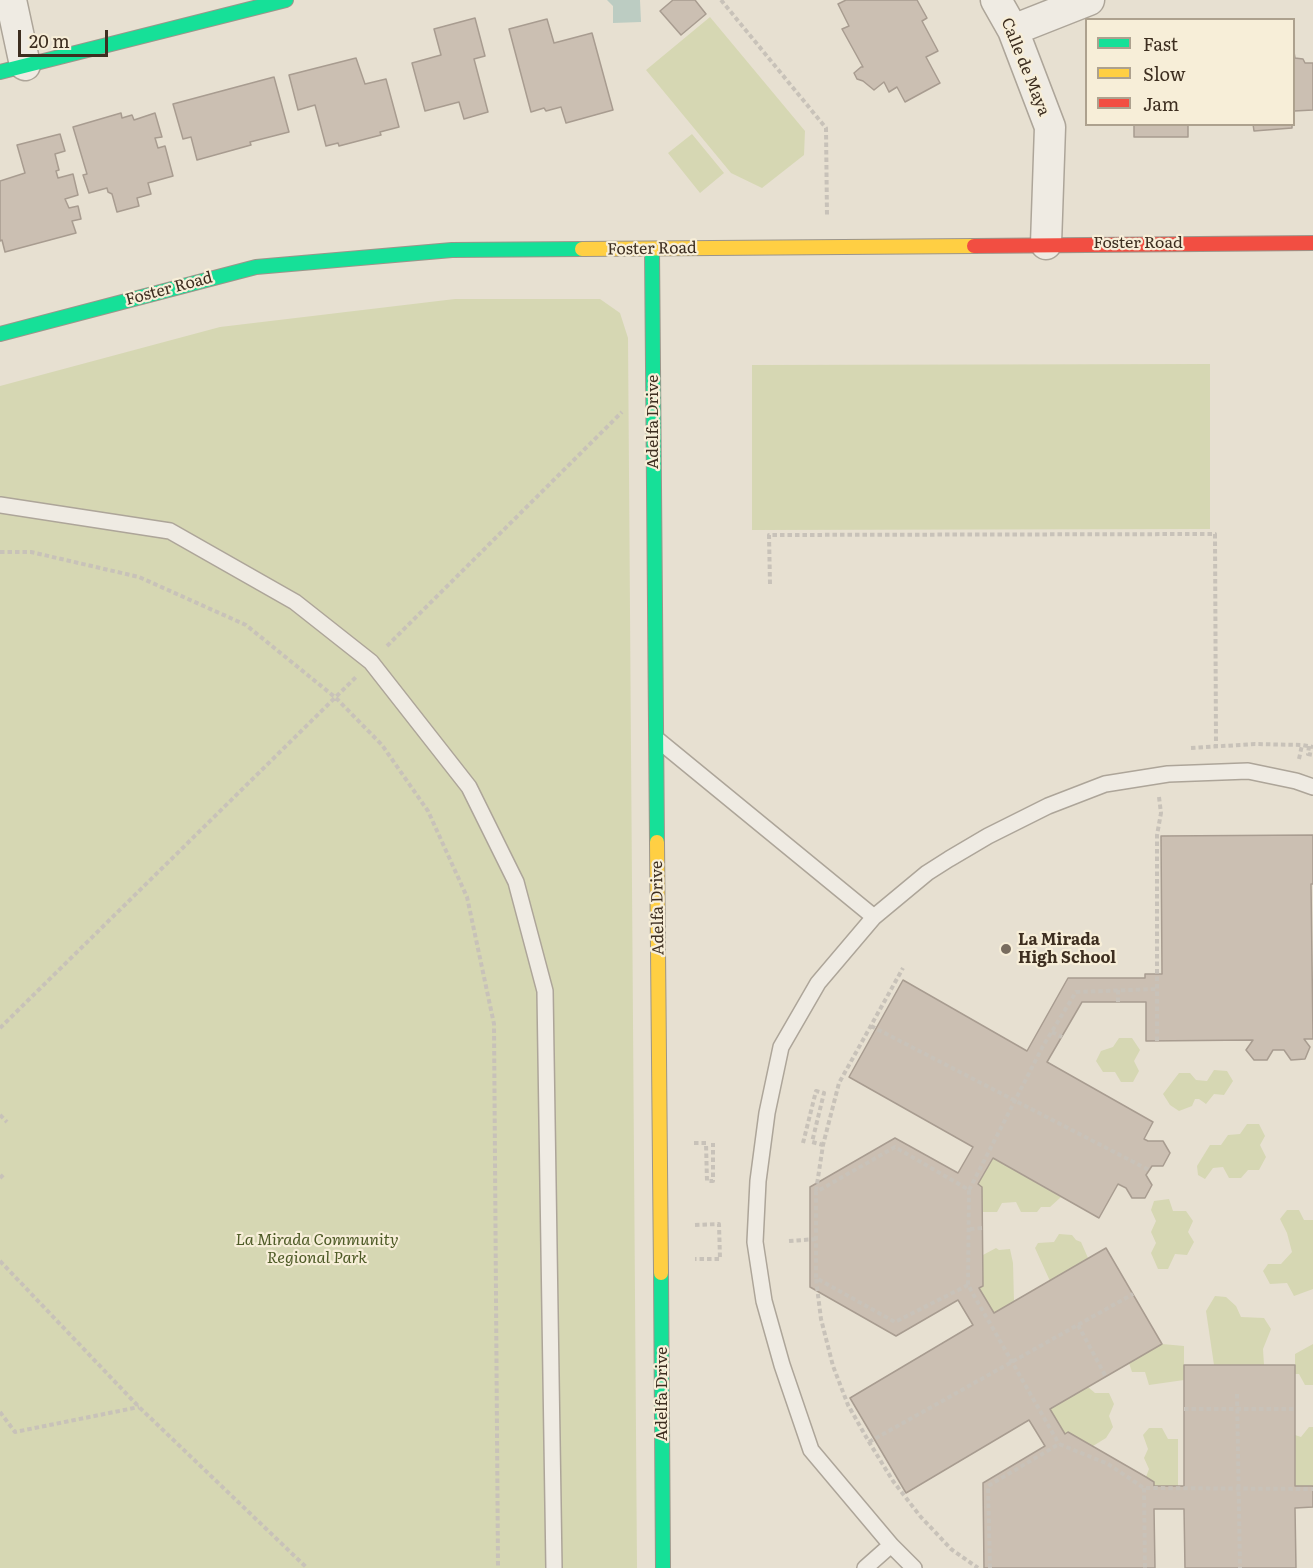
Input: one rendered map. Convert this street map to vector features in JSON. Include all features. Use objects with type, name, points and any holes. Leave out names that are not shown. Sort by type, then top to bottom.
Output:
[{"type":"street","points":[[11,0],[13,68],[286,0]]},
{"type":"street","name":"Calle de Maya","points":[[996,0],[1013,30],[1050,127],[1046,243]]},
{"type":"street","points":[[1013,30],[1089,0]]},
{"type":"street","name":"Foster Road","points":[[0,334],[256,267],[452,250],[1046,243],[1313,243]]},
{"type":"street","name":"Adelfa Drive","points":[[652,249],[663,1568]]},
{"type":"lane","points":[[0,505],[170,531],[295,602],[371,662],[469,787],[516,882],[545,991],[554,1568]]},
{"type":"lane","points":[[656,738],[874,917]]},
{"type":"lane","points":[[914,1568],[891,1545],[811,1450],[765,1301],[755,1242],[762,1143],[781,1047],[819,983],[874,917],[927,873],[988,836],[1048,806],[1105,784],[1168,774],[1248,771],[1313,787]]},
{"type":"lane","points":[[865,1568],[891,1545]]},
{"type":"path","points":[[721,0],[826,128],[828,247]]},
{"type":"path","points":[[0,1028],[336,698],[622,411]]},
{"type":"path","points":[[770,584],[769,535],[1215,534],[1216,746]]},
{"type":"path","points":[[0,552],[31,552],[139,577],[246,625],[336,698],[382,745],[428,811],[467,897],[494,1024],[498,1568]]},
{"type":"path","points":[[1299,765],[1302,745],[1311,746],[1308,754],[1313,755]]},
{"type":"path","points":[[1157,1041],[1157,835],[1161,813],[1159,794]]},
{"type":"path","points":[[903,968],[839,1083],[823,1145],[816,1192],[816,1278],[821,1319],[833,1366],[848,1405],[893,1482],[920,1516],[951,1549],[978,1568]]},
{"type":"path","points":[[1157,988],[1076,992],[1052,1032],[969,1190],[968,1285],[1059,1444],[1108,1464],[1144,1488],[1313,1489]]},
{"type":"path","points":[[1118,990],[1118,1002]]},
{"type":"path","points":[[871,1026],[1149,1170]]},
{"type":"path","points":[[1052,1032],[1062,1037]]},
{"type":"path","points":[[802,1143],[816,1091],[824,1094],[812,1142],[823,1145]]},
{"type":"path","points":[[0,1114],[7,1122]]},
{"type":"path","points":[[694,1143],[706,1143],[707,1181],[713,1181],[713,1143]]},
{"type":"path","points":[[816,1192],[895,1147],[969,1190]]},
{"type":"path","points":[[695,1225],[719,1224],[720,1259],[695,1259]]},
{"type":"path","points":[[970,1229],[982,1228]]},
{"type":"path","points":[[789,1241],[817,1239]]},
{"type":"path","points":[[0,1261],[139,1407],[307,1568]]},
{"type":"path","points":[[816,1278],[895,1322],[968,1285]]},
{"type":"path","points":[[869,1442],[1133,1294]]},
{"type":"path","points":[[1078,1325],[1106,1377]]},
{"type":"path","points":[[1238,1394],[1240,1568]]},
{"type":"path","points":[[0,1412],[15,1432],[139,1407]]},
{"type":"path","points":[[1184,1409],[1295,1409]]},
{"type":"path","points":[[990,1568],[988,1486],[1059,1444]]},
{"type":"path","points":[[1144,1488],[1145,1568]]},
{"type":"green space","points":[[710,17],[805,131],[804,155],[762,188],[731,173],[646,70]]},
{"type":"green space","points":[[692,134],[724,173],[700,193],[668,153]]},
{"type":"green space","name":"La Mirada Community Regional Park","points":[[455,299],[600,299],[620,313],[628,338],[637,1568],[0,1568],[0,386],[220,327]]},
{"type":"green space","points":[[1210,364],[1210,529],[752,530],[752,365]]},
{"type":"green space","points":[[1119,1038],[1132,1038],[1140,1050],[1134,1061],[1139,1071],[1133,1082],[1121,1082],[1115,1072],[1103,1072],[1096,1061],[1101,1051],[1113,1047]]},
{"type":"green space","points":[[1214,1070],[1227,1071],[1233,1081],[1224,1095],[1214,1094],[1206,1104],[1195,1099],[1192,1106],[1179,1111],[1170,1105],[1163,1094],[1179,1073],[1190,1073],[1196,1080],[1207,1081]]},
{"type":"green space","points":[[1247,1124],[1259,1124],[1265,1136],[1260,1145],[1266,1157],[1259,1170],[1248,1170],[1241,1178],[1229,1178],[1223,1167],[1213,1168],[1205,1179],[1198,1175],[1197,1166],[1210,1145],[1221,1145],[1228,1135],[1240,1134]]},
{"type":"green space","points":[[993,1158],[1061,1197],[1050,1207],[1041,1207],[1037,1212],[1021,1212],[1016,1202],[1002,1203],[997,1212],[982,1212],[982,1187],[978,1184]]},
{"type":"green space","points":[[1169,1199],[1173,1211],[1186,1211],[1193,1221],[1188,1232],[1194,1242],[1187,1255],[1175,1254],[1168,1269],[1158,1269],[1151,1253],[1156,1243],[1151,1232],[1156,1221],[1151,1210],[1154,1201]]},
{"type":"green space","points":[[1287,1210],[1299,1210],[1304,1220],[1313,1220],[1313,1289],[1294,1296],[1287,1283],[1270,1284],[1263,1271],[1268,1264],[1281,1264],[1292,1252],[1280,1219]]},
{"type":"green space","points":[[1059,1234],[1072,1235],[1081,1242],[1088,1258],[1050,1281],[1035,1248],[1038,1243],[1054,1242]]},
{"type":"green space","points":[[996,1248],[1010,1249],[1013,1263],[1014,1301],[994,1313],[979,1288],[983,1286],[983,1255]]},
{"type":"green space","points":[[1215,1296],[1226,1297],[1236,1306],[1241,1317],[1264,1318],[1271,1329],[1263,1349],[1264,1365],[1214,1365],[1206,1311]]},
{"type":"green space","points":[[1162,1344],[1184,1346],[1184,1380],[1149,1385],[1145,1372],[1132,1372],[1129,1363]]},
{"type":"green space","points":[[1313,1344],[1313,1385],[1305,1385],[1299,1374],[1295,1374],[1295,1354]]},
{"type":"green space","points":[[1088,1387],[1095,1393],[1109,1393],[1114,1404],[1109,1416],[1113,1427],[1106,1438],[1093,1446],[1065,1434],[1050,1409]]},
{"type":"green space","points":[[1309,1427],[1313,1427],[1313,1486],[1295,1486],[1295,1435],[1301,1437]]},
{"type":"green space","points":[[1149,1428],[1162,1428],[1168,1439],[1178,1439],[1178,1486],[1154,1486],[1154,1482],[1146,1477],[1149,1469],[1144,1458],[1148,1449],[1143,1435]]},
{"type":"shaded area","points":[[607,0],[640,0],[641,22],[613,23],[613,6]]},
{"type":"building","points":[[673,0],[695,0],[706,14],[681,35],[660,11]]},
{"type":"building","points":[[846,0],[917,0],[927,18],[922,21],[938,51],[926,57],[940,83],[905,102],[897,87],[889,92],[884,82],[874,90],[857,79],[854,73],[863,67],[842,29],[849,26],[838,4]]},
{"type":"building","points":[[475,18],[485,56],[474,59],[488,112],[464,119],[459,102],[425,111],[412,63],[441,55],[434,29]]},
{"type":"building","points":[[547,19],[554,43],[592,33],[613,110],[566,123],[561,107],[546,111],[544,108],[531,112],[509,29]]},
{"type":"building","points":[[356,58],[365,84],[386,79],[399,127],[380,132],[381,135],[339,146],[338,143],[326,146],[315,105],[298,110],[289,75]]},
{"type":"building","points":[[1295,58],[1303,59],[1305,63],[1313,63],[1313,110],[1295,111]]},
{"type":"building","points":[[274,77],[289,132],[197,160],[191,137],[183,139],[173,104]]},
{"type":"building","points":[[121,113],[122,118],[132,115],[134,120],[155,113],[162,137],[155,138],[158,148],[165,146],[173,176],[148,183],[151,194],[137,198],[139,206],[117,212],[112,194],[107,188],[89,193],[83,175],[87,174],[73,127]]},
{"type":"building","points":[[1134,126],[1188,126],[1188,137],[1134,137]]},
{"type":"building","points":[[1253,126],[1292,126],[1292,128],[1254,131]]},
{"type":"building","points":[[60,134],[65,151],[55,154],[59,170],[56,171],[58,178],[73,174],[78,195],[65,199],[69,208],[78,206],[81,219],[72,221],[76,233],[5,252],[2,240],[0,241],[0,181],[25,173],[17,145]]},
{"type":"building","points":[[1313,835],[1313,884],[1311,884],[1313,1039],[1304,1039],[1310,1047],[1305,1059],[1291,1060],[1284,1050],[1273,1050],[1267,1060],[1254,1060],[1246,1050],[1253,1040],[1146,1041],[1146,1002],[1082,1002],[1047,1062],[1153,1122],[1144,1139],[1163,1141],[1170,1153],[1163,1166],[1152,1166],[1146,1175],[1152,1185],[1145,1198],[1132,1198],[1126,1188],[1118,1184],[1099,1218],[993,1158],[978,1184],[982,1187],[983,1286],[979,1288],[994,1313],[1106,1248],[1162,1344],[1050,1409],[1065,1434],[1068,1432],[1146,1477],[1154,1482],[1154,1486],[1184,1486],[1184,1365],[1295,1365],[1295,1486],[1313,1486],[1313,1507],[1295,1508],[1296,1568],[1185,1568],[1184,1509],[1154,1509],[1155,1568],[984,1568],[983,1483],[1045,1446],[1029,1420],[906,1493],[850,1398],[973,1325],[958,1300],[896,1336],[810,1287],[810,1187],[895,1138],[958,1173],[973,1147],[849,1077],[903,980],[1027,1051],[1068,978],[1145,978],[1145,974],[1162,974],[1161,836]]},
{"type":"traffic: fast","points":[[0,72],[286,0]]},
{"type":"traffic: fast","points":[[0,334],[256,267],[452,250],[582,249]]},
{"type":"traffic: fast","points":[[652,249],[657,842]]},
{"type":"traffic: fast","points":[[661,1273],[663,1568]]},
{"type":"traffic: slow","points":[[582,249],[974,246]]},
{"type":"traffic: slow","points":[[657,842],[661,1273]]},
{"type":"traffic: jam","points":[[974,246],[1313,243]]},
{"type":"place","name":"La Mirada High School","points":[[1006,949]]}]
